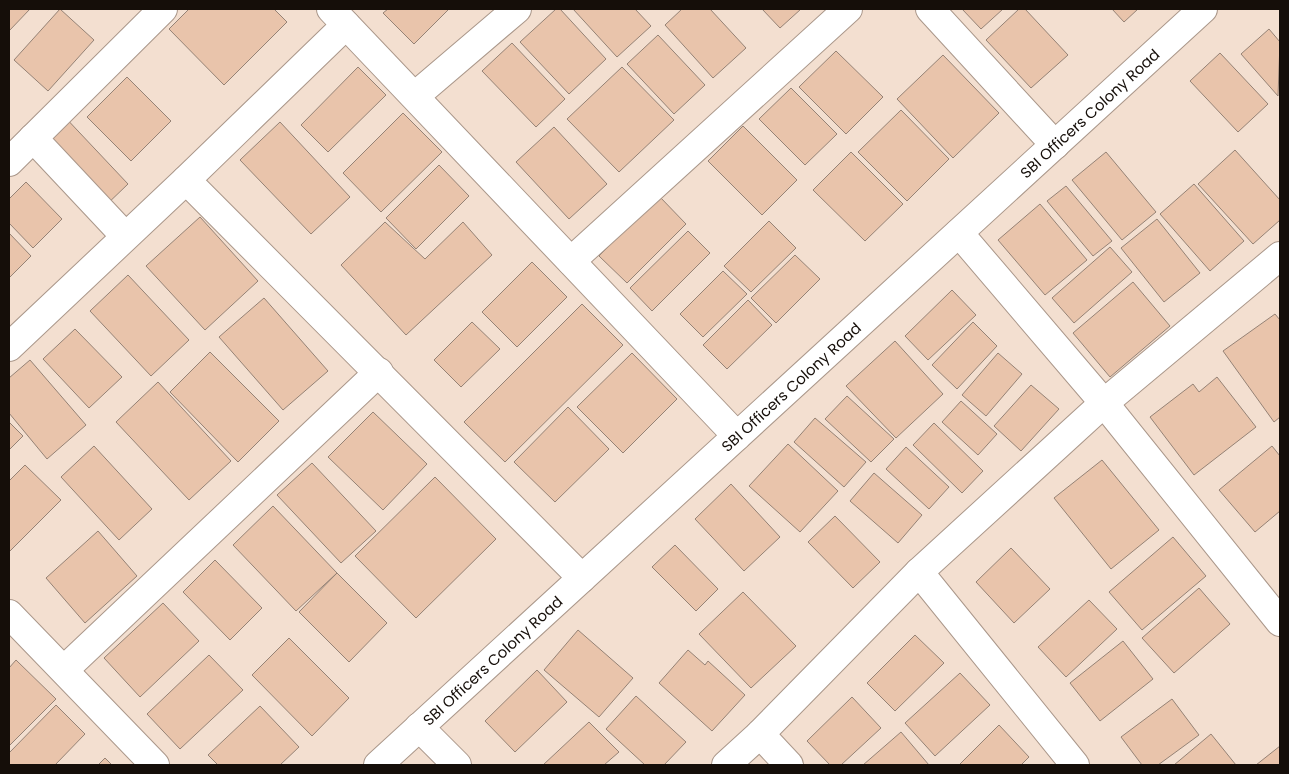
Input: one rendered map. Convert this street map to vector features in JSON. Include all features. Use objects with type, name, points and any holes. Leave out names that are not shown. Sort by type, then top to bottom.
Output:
[{"type":"street","points":[[9,162],[163,9]]},
{"type":"street","points":[[415,96],[517,9]]},
{"type":"street","points":[[571,261],[848,9]]},
{"type":"street","points":[[930,9],[1055,145]]},
{"type":"street","name":"SBI Officers Colony Road","points":[[378,765],[1203,9]]},
{"type":"street","points":[[9,347],[186,180],[339,17],[737,436]]},
{"type":"street","points":[[33,138],[125,236]]},
{"type":"street","points":[[186,180],[582,578]]},
{"type":"street","points":[[959,233],[1104,403],[1280,622]]},
{"type":"street","points":[[726,765],[760,734],[919,572],[1104,403],[1278,262]]},
{"type":"street","points":[[65,670],[379,372]]},
{"type":"street","points":[[919,572],[1074,765]]},
{"type":"street","points":[[9,614],[155,765]]},
{"type":"street","points":[[419,727],[457,765]]},
{"type":"street","points":[[760,734],[789,765]]},
{"type":"building","points":[[9,9],[30,9],[9,31]]},
{"type":"building","points":[[60,9],[94,40],[48,91],[14,60]]},
{"type":"building","points":[[189,9],[274,9],[287,22],[224,85],[169,29]]},
{"type":"building","points":[[388,9],[449,9],[414,44],[383,13]]},
{"type":"building","points":[[556,9],[560,9],[606,59],[569,94],[520,42]]},
{"type":"building","points":[[573,9],[635,9],[651,26],[617,57]]},
{"type":"building","points":[[682,9],[710,9],[746,48],[713,78],[665,25]]},
{"type":"building","points":[[762,9],[801,9],[780,28]]},
{"type":"building","points":[[962,9],[1003,9],[981,29]]},
{"type":"building","points":[[1019,9],[1025,9],[1068,55],[1031,88],[986,40]]},
{"type":"building","points":[[1112,9],[1138,9],[1124,22]]},
{"type":"building","points":[[1269,29],[1280,42],[1278,96],[1241,54]]},
{"type":"building","points":[[658,35],[705,85],[674,114],[627,64]]},
{"type":"building","points":[[512,43],[565,99],[536,127],[482,71]]},
{"type":"building","points":[[836,51],[883,97],[846,134],[799,87]]},
{"type":"building","points":[[1220,53],[1268,104],[1238,132],[1190,81]]},
{"type":"building","points":[[943,55],[999,113],[953,158],[897,99]]},
{"type":"building","points":[[358,67],[386,95],[328,152],[301,125]]},
{"type":"building","points":[[622,67],[674,120],[619,172],[567,119]]},
{"type":"building","points":[[127,77],[171,121],[131,161],[87,117]]},
{"type":"building","points":[[791,88],[837,134],[805,165],[759,119]]},
{"type":"building","points":[[901,110],[949,159],[907,201],[858,152]]},
{"type":"building","points":[[403,113],[442,152],[381,212],[343,173]]},
{"type":"building","points":[[62,114],[128,184],[103,208],[37,138]]},
{"type":"building","points":[[280,122],[350,197],[311,234],[240,160]]},
{"type":"building","points":[[743,126],[797,180],[762,215],[708,161]]},
{"type":"building","points":[[554,127],[607,184],[569,219],[516,162]]},
{"type":"building","points":[[1235,150],[1280,200],[1280,220],[1253,244],[1198,184]]},
{"type":"building","points":[[851,152],[903,204],[865,241],[813,190]]},
{"type":"building","points":[[1106,152],[1156,212],[1122,240],[1072,180]]},
{"type":"building","points":[[439,165],[469,196],[416,249],[386,218]]},
{"type":"building","points":[[26,182],[62,219],[33,248],[9,223],[9,199]]},
{"type":"building","points":[[1194,184],[1244,241],[1210,271],[1160,214]]},
{"type":"building","points":[[1066,186],[1112,241],[1093,256],[1047,201]]},
{"type":"building","points":[[659,196],[686,224],[627,283],[599,256]]},
{"type":"building","points":[[1040,204],[1087,260],[1045,295],[998,240]]},
{"type":"building","points":[[200,217],[258,281],[205,330],[146,266]]},
{"type":"building","points":[[1157,219],[1200,273],[1164,302],[1121,248]]},
{"type":"building","points":[[769,221],[796,248],[751,292],[724,266]]},
{"type":"building","points":[[385,222],[425,259],[463,222],[492,255],[406,335],[341,265]]},
{"type":"building","points":[[688,231],[710,253],[652,311],[630,288]]},
{"type":"building","points":[[9,233],[31,256],[9,278]]},
{"type":"building","points":[[1110,247],[1132,272],[1074,323],[1052,298]]},
{"type":"building","points":[[795,255],[820,279],[776,323],[751,298]]},
{"type":"building","points":[[532,262],[567,297],[517,347],[482,312]]},
{"type":"building","points":[[723,271],[747,294],[703,337],[680,314]]},
{"type":"building","points":[[128,275],[189,340],[151,376],[90,311]]},
{"type":"building","points":[[1133,282],[1170,326],[1110,377],[1073,333]]},
{"type":"building","points":[[952,290],[976,315],[928,360],[905,336]]},
{"type":"building","points":[[264,298],[328,371],[283,410],[219,337]]},
{"type":"building","points":[[748,300],[772,325],[727,369],[703,345]]},
{"type":"building","points":[[582,304],[623,345],[505,462],[464,422]]},
{"type":"building","points":[[1275,314],[1280,320],[1280,417],[1274,422],[1223,351]]},
{"type":"building","points":[[472,322],[500,349],[461,387],[434,360]]},
{"type":"building","points":[[973,322],[997,346],[957,389],[932,365]]},
{"type":"building","points":[[75,329],[122,377],[89,408],[43,359]]},
{"type":"building","points":[[895,341],[943,394],[896,438],[846,386]]},
{"type":"building","points":[[210,352],[279,421],[238,462],[170,392]]},
{"type":"building","points":[[632,353],[677,399],[623,453],[577,407]]},
{"type":"building","points":[[998,353],[1022,374],[986,416],[962,395]]},
{"type":"building","points":[[30,360],[86,425],[47,459],[9,413],[9,378]]},
{"type":"building","points":[[1217,377],[1256,427],[1194,475],[1150,417],[1193,384],[1199,392]]},
{"type":"building","points":[[158,382],[231,461],[189,500],[116,422]]},
{"type":"building","points":[[1031,385],[1059,409],[1021,451],[994,426]]},
{"type":"building","points":[[847,396],[894,439],[871,462],[825,419]]},
{"type":"building","points":[[961,401],[997,434],[978,455],[942,422]]},
{"type":"building","points":[[568,407],[609,449],[555,502],[514,462]]},
{"type":"building","points":[[373,412],[427,464],[383,510],[328,457]]},
{"type":"building","points":[[815,418],[866,462],[844,487],[794,442]]},
{"type":"building","points":[[9,422],[23,436],[9,450]]},
{"type":"building","points":[[934,423],[983,471],[962,493],[913,445]]},
{"type":"building","points":[[788,444],[838,491],[800,532],[749,486]]},
{"type":"building","points":[[94,446],[152,509],[119,540],[61,477]]},
{"type":"building","points":[[1272,446],[1280,456],[1280,511],[1255,532],[1219,490]]},
{"type":"building","points":[[906,447],[949,487],[929,509],[886,469]]},
{"type":"building","points":[[1102,460],[1159,530],[1111,569],[1054,498]]},
{"type":"building","points":[[312,463],[376,531],[341,563],[277,495]]},
{"type":"building","points":[[25,465],[61,500],[9,552],[9,481]]},
{"type":"building","points":[[874,473],[922,515],[898,543],[850,501]]},
{"type":"building","points":[[435,477],[496,539],[416,618],[355,556]]},
{"type":"building","points":[[731,484],[780,537],[744,571],[695,519]]},
{"type":"building","points":[[273,506],[337,573],[296,611],[233,545]]},
{"type":"building","points":[[835,516],[880,562],[853,588],[808,542]]},
{"type":"building","points":[[98,531],[137,576],[85,623],[46,578]]},
{"type":"building","points":[[1173,537],[1206,576],[1142,630],[1109,592]]},
{"type":"building","points":[[675,545],[718,589],[696,611],[652,567]]},
{"type":"building","points":[[1011,548],[1050,589],[1014,623],[976,582]]},
{"type":"building","points":[[215,560],[262,608],[230,640],[183,592]]},
{"type":"building","points":[[337,573],[387,623],[349,662],[299,612]]},
{"type":"building","points":[[1199,588],[1230,624],[1174,673],[1142,638]]},
{"type":"building","points":[[743,592],[796,646],[751,688],[699,634]]},
{"type":"building","points":[[1089,600],[1117,629],[1066,677],[1038,647]]},
{"type":"building","points":[[163,603],[199,641],[140,697],[104,658]]},
{"type":"building","points":[[578,630],[633,678],[599,717],[544,670]]},
{"type":"building","points":[[915,635],[944,663],[895,711],[867,683]]},
{"type":"building","points":[[289,638],[349,698],[312,736],[252,675]]},
{"type":"building","points":[[1123,641],[1153,679],[1100,721],[1070,683]]},
{"type":"building","points":[[688,650],[705,665],[708,661],[745,695],[712,731],[659,683]]},
{"type":"building","points":[[209,655],[243,690],[180,749],[147,714]]},
{"type":"building","points":[[16,660],[56,699],[9,746],[9,668]]},
{"type":"building","points":[[537,670],[567,702],[515,752],[485,721]]},
{"type":"building","points":[[960,673],[990,705],[935,756],[905,723]]},
{"type":"building","points":[[636,696],[686,742],[664,765],[645,765],[606,729]]},
{"type":"building","points":[[852,697],[881,728],[841,765],[830,765],[807,741]]},
{"type":"building","points":[[1172,699],[1199,735],[1158,765],[1142,765],[1121,737]]},
{"type":"building","points":[[56,705],[85,734],[55,765],[11,765],[9,763],[9,753]]},
{"type":"building","points":[[260,706],[299,747],[280,765],[218,765],[208,755]]},
{"type":"building","points":[[589,722],[619,752],[604,765],[543,765]]},
{"type":"building","points":[[999,725],[1029,757],[1021,765],[959,765]]},
{"type":"building","points":[[901,732],[929,765],[863,765]]},
{"type":"building","points":[[1211,734],[1236,765],[1174,765]]},
{"type":"building","points":[[1280,746],[1280,765],[1256,765]]},
{"type":"building","points":[[105,758],[112,765],[98,765]]}]
